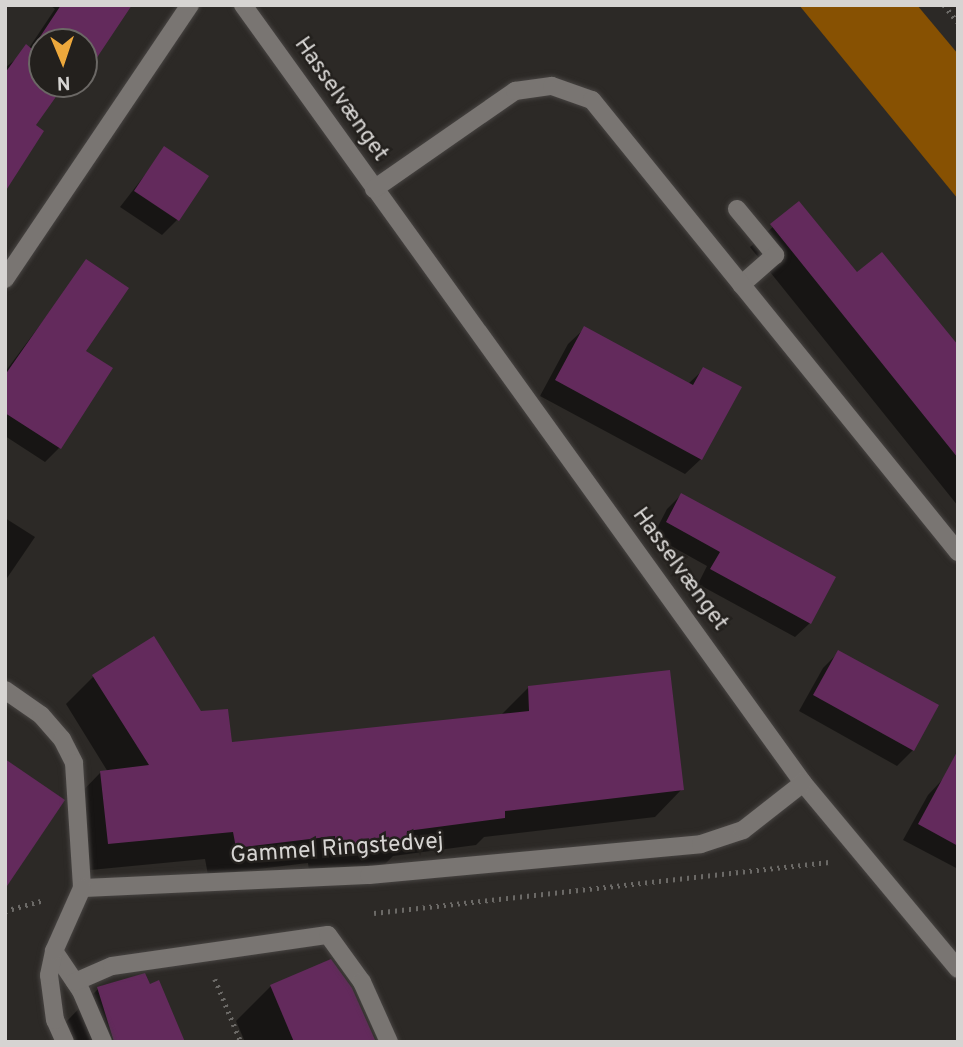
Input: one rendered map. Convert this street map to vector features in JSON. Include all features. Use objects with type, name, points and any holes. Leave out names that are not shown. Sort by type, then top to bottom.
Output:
[{"type":"street","points":[[5,279],[190,5]]},
{"type":"street","name":"Hasselvænget","points":[[243,5],[803,783],[958,969]]},
{"type":"street","name":"Hasselvænget","points":[[374,189],[515,90],[552,86],[592,100],[958,552]]},
{"type":"street","points":[[737,209],[775,255],[741,285]]},
{"type":"street","points":[[5,690],[41,715],[62,739],[74,763],[82,888],[54,951],[49,975],[55,1020],[65,1042]]},
{"type":"street","name":"Gammel Ringstedvej","points":[[82,888],[369,875],[701,844],[743,830],[803,783]]},
{"type":"street","points":[[75,982],[112,965],[328,935],[362,982],[389,1042]]},
{"type":"street","points":[[54,951],[75,982],[103,1042]]},
{"type":"path","points":[[944,5],[958,22]]},
{"type":"path","points":[[374,913],[864,857]]},
{"type":"path","points":[[204,953],[241,1042]]},
{"type":"shaded area","points":[[799,5],[917,5],[958,54],[958,199]]},
{"type":"building","points":[[61,5],[132,5],[98,56],[98,28],[46,28]]},
{"type":"building","points":[[26,44],[28,98],[55,98],[36,125],[44,131],[5,192],[5,73]]},
{"type":"building","points":[[164,146],[209,176],[179,221],[134,191]]},
{"type":"building","points":[[799,201],[857,272],[882,252],[958,345],[958,458],[770,224]]},
{"type":"building","points":[[86,259],[129,288],[86,351],[113,368],[61,449],[5,413],[5,375]]},
{"type":"building","points":[[584,326],[693,385],[703,367],[742,387],[702,460],[555,380]]},
{"type":"building","points":[[681,493],[836,577],[811,624],[710,569],[720,552],[666,522]]},
{"type":"building","points":[[154,636],[201,711],[228,709],[232,742],[529,711],[528,686],[670,670],[684,790],[505,811],[505,818],[407,831],[407,844],[337,852],[335,836],[236,848],[233,832],[108,844],[100,771],[149,765],[92,675]]},
{"type":"building","points":[[838,650],[939,705],[914,751],[813,695]]},
{"type":"building","points":[[958,750],[958,846],[918,824]]},
{"type":"building","points":[[5,759],[65,800],[5,889]]},
{"type":"building","points":[[331,959],[352,988],[376,1042],[294,1042],[270,985]]},
{"type":"building","points":[[145,973],[150,984],[159,980],[185,1042],[114,1042],[97,987]]}]
